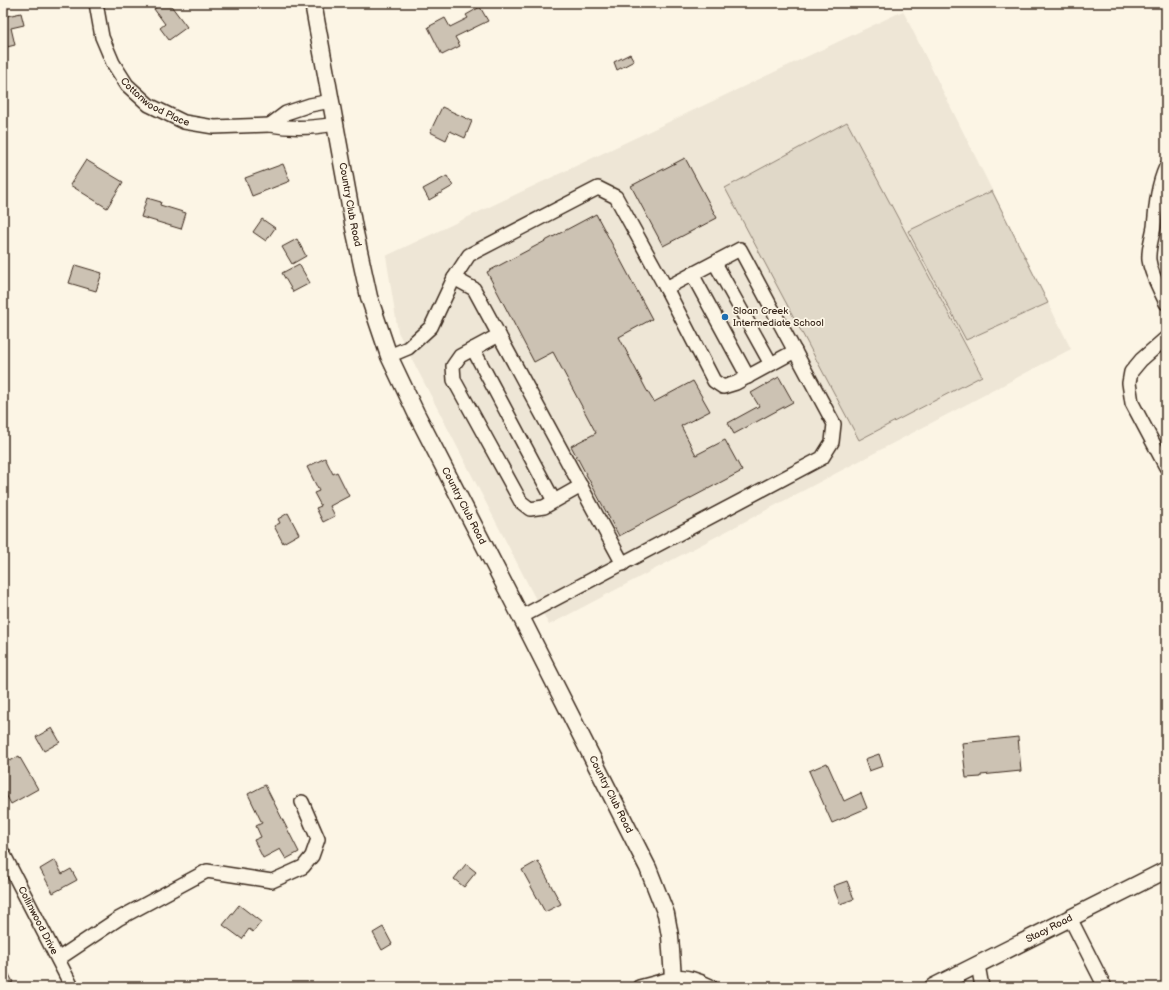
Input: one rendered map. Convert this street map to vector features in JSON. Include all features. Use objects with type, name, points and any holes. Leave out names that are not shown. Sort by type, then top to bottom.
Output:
[{"type":"main road","name":"Country Club Road","points":[[313,3],[354,228],[369,297],[389,356],[416,413],[648,868],[666,914],[670,936],[672,982]]},
{"type":"main road","name":"Stacy Road","points":[[933,987],[1166,870]]},
{"type":"main road","points":[[672,982],[679,977],[692,979],[708,987]]},
{"type":"street","name":"Cottonwood Place","points":[[96,3],[102,36],[113,63],[127,85],[149,105],[184,122],[214,127],[270,125],[284,128],[313,128],[335,124]]},
{"type":"street","points":[[270,125],[286,113],[310,105],[330,101]]},
{"type":"street","points":[[1166,167],[1156,198],[1154,227],[1149,252],[1149,261],[1152,272],[1166,303]]},
{"type":"street","points":[[389,356],[408,348],[431,327],[454,278],[469,255],[598,188],[616,197],[666,288],[714,381],[723,387],[736,383],[795,351]]},
{"type":"street","points":[[521,617],[822,458],[832,442],[834,424],[740,250],[666,288]]},
{"type":"street","points":[[715,263],[770,364]]},
{"type":"street","points":[[692,274],[748,377]]},
{"type":"street","points":[[454,278],[474,289],[623,564]]},
{"type":"street","points":[[499,335],[460,356],[453,366],[454,380],[521,502],[530,509],[544,507],[581,486]]},
{"type":"street","points":[[1166,338],[1141,360],[1131,372],[1129,383],[1132,403],[1166,467]]},
{"type":"street","points":[[473,349],[554,501]]},
{"type":"street","points":[[58,959],[118,919],[207,871],[272,881],[303,867],[312,856],[318,839],[302,802]]},
{"type":"street","name":"Collinwood Drive","points":[[3,853],[72,987]]},
{"type":"street","points":[[1070,918],[1105,987]]},
{"type":"street","points":[[978,965],[982,987]]},
{"type":"street","points":[[639,987],[672,982]]},
{"type":"shaded area","name":"Sloan Creek Intermediate School","points":[[903,11],[1071,349],[549,625],[398,332],[386,256]]},
{"type":"shaded area","points":[[847,122],[982,376],[859,440],[725,188]]},
{"type":"shaded area","points":[[992,191],[1048,303],[966,340],[908,231]]},
{"type":"building","points":[[163,3],[169,3],[187,27],[169,40],[160,28],[165,24],[154,9]]},
{"type":"building","points":[[480,7],[488,21],[455,37],[460,46],[442,55],[428,27],[445,18],[450,27],[468,18],[466,15]]},
{"type":"building","points":[[3,11],[6,11],[7,16],[21,13],[24,25],[11,28],[15,45],[3,48]]},
{"type":"building","points":[[630,54],[634,61],[617,70],[614,62]]},
{"type":"building","points":[[442,107],[472,121],[465,138],[450,131],[446,140],[430,132]]},
{"type":"building","points":[[685,158],[717,218],[663,246],[631,186]]},
{"type":"building","points":[[86,160],[123,182],[107,208],[70,185]]},
{"type":"building","points":[[283,164],[290,181],[252,196],[245,178]]},
{"type":"building","points":[[447,176],[453,186],[429,200],[423,189]]},
{"type":"building","points":[[147,198],[161,202],[160,205],[186,213],[181,229],[141,217]]},
{"type":"building","points":[[596,214],[652,319],[619,337],[646,389],[654,402],[693,381],[710,411],[681,426],[696,455],[725,440],[742,471],[619,536],[571,446],[596,433],[553,352],[534,362],[487,272]]},
{"type":"building","points":[[262,219],[275,228],[266,241],[253,232]]},
{"type":"building","points":[[297,239],[306,256],[292,264],[282,247]]},
{"type":"building","points":[[299,264],[310,283],[293,292],[282,273]]},
{"type":"building","points":[[75,265],[102,273],[96,291],[69,283]]},
{"type":"building","points":[[779,377],[793,402],[734,434],[728,423],[759,406],[751,393]]},
{"type":"building","points":[[325,458],[333,474],[337,472],[349,496],[330,506],[335,516],[323,522],[316,508],[321,506],[314,493],[319,491],[307,467]]},
{"type":"building","points":[[288,513],[299,534],[283,543],[274,526],[280,523],[278,519]]},
{"type":"building","points":[[52,728],[60,742],[44,751],[36,737]]},
{"type":"building","points":[[1018,737],[1021,771],[966,778],[962,743]]},
{"type":"building","points":[[3,748],[10,761],[19,756],[38,789],[11,804],[3,789]]},
{"type":"building","points":[[879,754],[883,766],[869,771],[865,759]]},
{"type":"building","points":[[827,763],[844,801],[861,793],[867,808],[832,823],[809,771]]},
{"type":"building","points":[[265,785],[299,852],[286,859],[280,849],[263,858],[254,840],[261,837],[256,826],[262,823],[248,794]]},
{"type":"building","points":[[55,860],[62,874],[71,869],[77,880],[53,893],[40,869]]},
{"type":"building","points":[[538,861],[561,904],[545,912],[522,870]]},
{"type":"building","points":[[466,864],[476,872],[464,887],[454,879]]},
{"type":"building","points":[[847,881],[854,899],[840,904],[833,886]]},
{"type":"building","points":[[239,905],[261,922],[253,932],[249,929],[242,939],[223,925]]},
{"type":"building","points":[[383,927],[392,944],[382,950],[373,933]]},
{"type":"building","points":[[3,963],[13,982],[4,987],[3,987]]},
{"type":"place","name":"Sloan Creek Intermediate School","points":[[725,317]]}]
